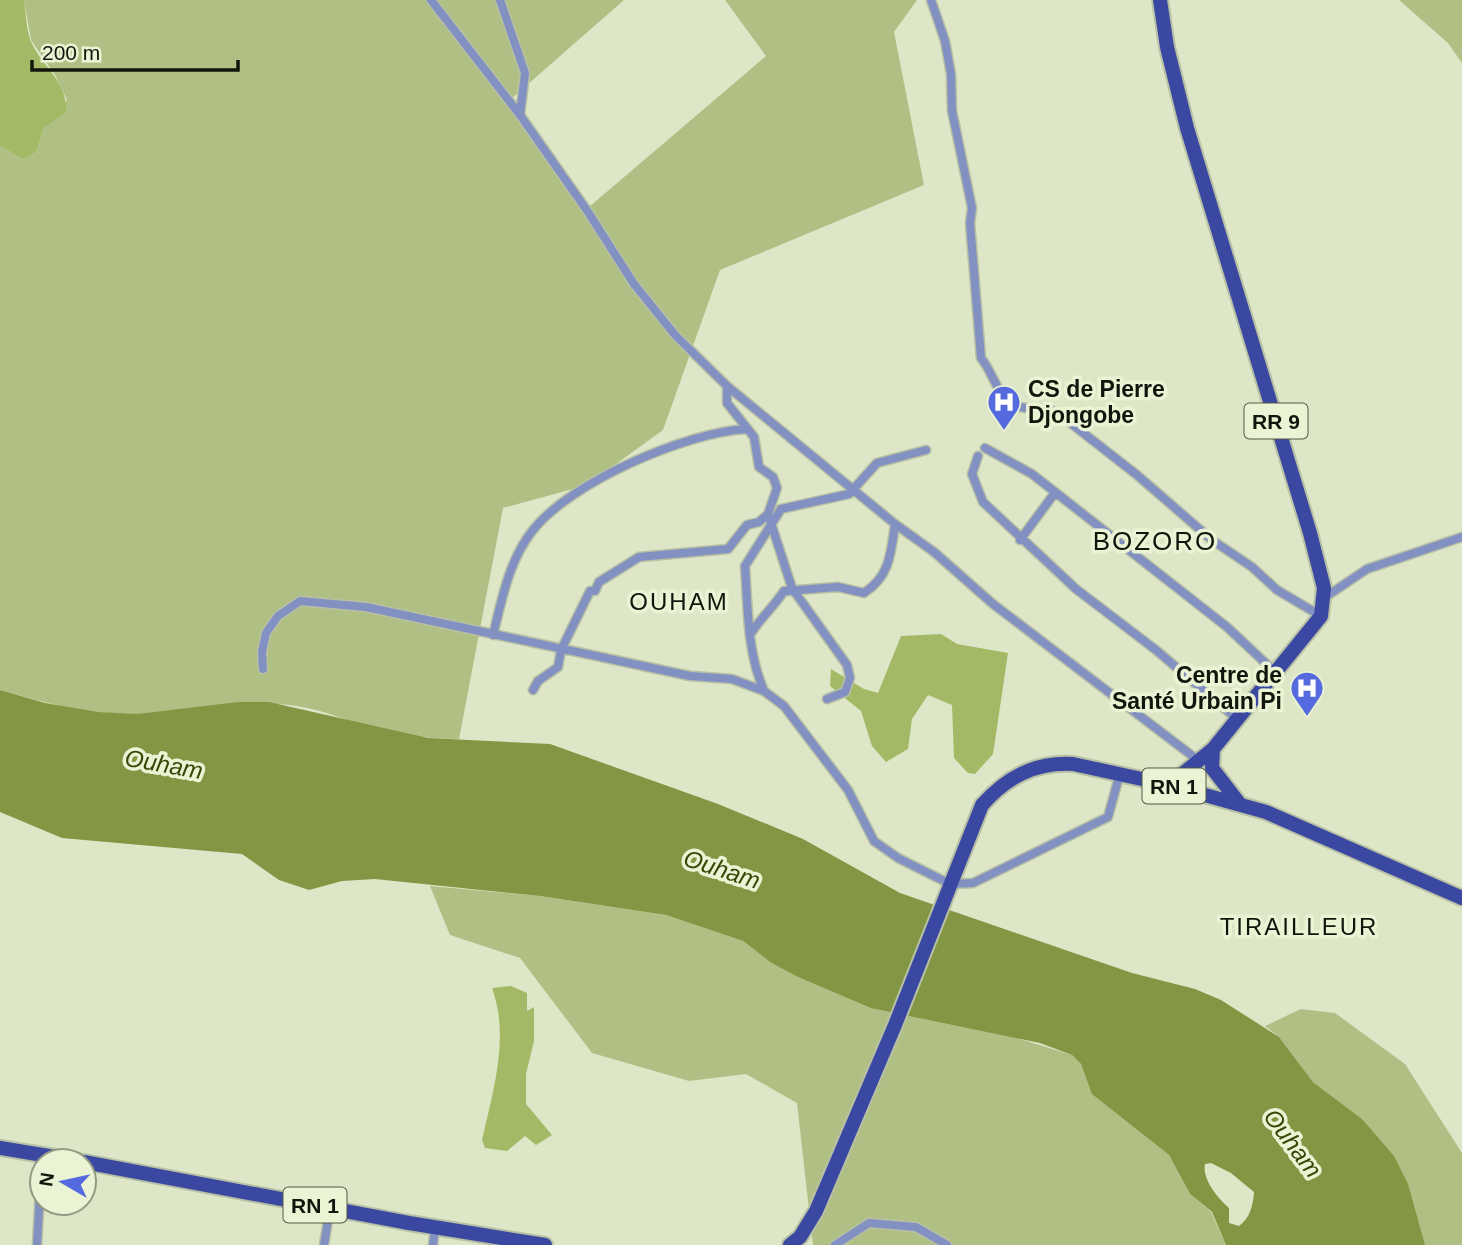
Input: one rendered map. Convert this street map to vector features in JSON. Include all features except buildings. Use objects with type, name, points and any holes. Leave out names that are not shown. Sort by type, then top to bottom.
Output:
[{"type":"main road","name":"RR 9","points":[[1160,0],[1167,47],[1187,128],[1310,533],[1324,598],[1321,616],[1313,629],[1274,671],[1213,749],[1169,785]]},
{"type":"main road","points":[[1213,749],[1212,768],[1239,803]]},
{"type":"main road","name":"RN 1","points":[[790,1245],[800,1237],[816,1211],[895,1026],[982,805],[996,789],[1015,776],[1054,763],[1120,773],[1239,803],[1462,898]]},
{"type":"main road","name":"RN 1","points":[[0,1148],[28,1152]]},
{"type":"main road","name":"RN 1","points":[[98,1164],[545,1245]]},
{"type":"street","points":[[430,0],[520,114],[634,284],[675,335],[727,386],[895,524],[934,552],[993,604],[1199,761]]},
{"type":"street","points":[[500,0],[524,73],[520,114]]},
{"type":"street","points":[[931,0],[945,41],[951,74],[952,111],[972,208],[970,223],[981,358],[993,372],[999,392],[1015,406],[1049,408],[1059,414],[1137,475],[1212,540],[1252,567],[1277,590],[1321,616]]},
{"type":"street","points":[[533,690],[538,681],[558,667],[561,650],[590,591],[595,591],[599,582],[639,557],[728,549],[747,525],[759,522],[768,513],[777,488],[772,477],[759,467],[754,437],[727,403],[727,386]]},
{"type":"street","points":[[493,635],[517,556],[532,531],[548,514],[644,456],[723,430],[747,429]]},
{"type":"street","points":[[985,448],[1032,474],[1054,494],[1227,627],[1274,671]]},
{"type":"street","points":[[764,691],[757,674],[750,635],[745,566],[757,553],[770,523],[781,509],[849,494],[877,463],[926,450]]},
{"type":"street","points":[[978,456],[972,474],[983,502],[1020,540],[1076,589],[1156,650],[1237,719]]},
{"type":"street","points":[[1020,540],[1054,494]]},
{"type":"street","points":[[768,513],[792,589],[847,665],[850,678],[845,692],[827,699]]},
{"type":"street","points":[[750,635],[761,616],[775,605],[783,591],[838,587],[863,593],[877,585],[889,565],[895,524]]},
{"type":"street","points":[[1324,598],[1367,569],[1462,537]]},
{"type":"street","points":[[263,669],[262,652],[266,632],[278,616],[300,601],[366,607],[690,676],[732,679],[764,691],[784,706],[848,790],[874,841],[898,858],[950,884],[973,883],[1108,817],[1120,773]]},
{"type":"street","points":[[324,1245],[330,1208]]},
{"type":"street","points":[[37,1245],[39,1217]]},
{"type":"street","points":[[835,1245],[869,1223],[916,1227],[947,1245]]},
{"type":"street","points":[[433,1245],[435,1227]]},
{"type":"shaded area","points":[[0,0],[24,0],[34,49],[58,82],[65,101],[66,112],[44,128],[36,152],[24,160],[0,146]]},
{"type":"shaded area","points":[[24,0],[624,0],[511,99],[589,207],[766,56],[725,0],[917,0],[894,32],[924,185],[720,270],[663,430],[587,485],[503,508],[459,739],[389,732],[318,710],[275,704],[235,704],[137,714],[67,707],[0,690],[0,146],[24,160],[36,152],[44,128],[67,100],[55,75],[31,40]]},
{"type":"shaded area","points":[[1399,0],[1462,0],[1462,63],[1448,43]]},
{"type":"shaded area","points":[[941,634],[957,644],[1008,653],[993,754],[975,774],[968,773],[954,758],[952,705],[928,695],[912,719],[908,749],[886,762],[872,746],[861,711],[830,686],[831,669],[864,689],[878,693],[901,636]]},
{"type":"shaded area","points":[[430,886],[540,896],[666,915],[743,941],[770,962],[1072,1055],[1081,1064],[1093,1094],[1169,1155],[1190,1194],[1211,1212],[1226,1245],[813,1245],[797,1103],[746,1074],[689,1081],[592,1053],[520,958],[450,935]]},
{"type":"shaded area","points":[[511,986],[527,993],[527,1011],[534,1007],[534,1041],[526,1074],[526,1104],[552,1135],[536,1145],[525,1136],[507,1151],[485,1148],[482,1140],[495,1083],[500,1045],[500,1026],[492,988]]},
{"type":"shaded area","points":[[1301,1009],[1335,1013],[1405,1064],[1462,1153],[1462,1245],[1425,1245],[1362,1119],[1313,1082],[1279,1037],[1265,1026]]},
{"type":"water","name":"Ouham","points":[[0,690],[45,703],[98,712],[137,714],[238,702],[269,702],[428,738],[550,744],[718,804],[803,839],[900,893],[1132,973],[1195,989],[1221,1000],[1279,1037],[1313,1082],[1362,1119],[1394,1156],[1408,1184],[1425,1245],[1226,1245],[1212,1212],[1190,1194],[1169,1155],[1092,1094],[1081,1064],[1072,1055],[1040,1043],[871,1008],[796,976],[770,962],[743,941],[666,915],[540,896],[375,879],[342,881],[309,890],[279,880],[242,854],[62,838],[0,812]],"holes":[[[1211,1163],[1231,1173],[1254,1192],[1250,1211],[1239,1226],[1229,1223],[1229,1208],[1208,1182],[1205,1164]]]},
{"type":"place","name":"CS de Pierre Djongobe","points":[[1004,432]]},
{"type":"place","name":"Centre de Santé Urbain Pi","points":[[1307,718]]},
{"type":"district","name":"BOZORO","points":[[1155,541]]},
{"type":"district","name":"OUHAM","points":[[679,601]]},
{"type":"district","name":"TIRAILLEUR","points":[[1299,926]]}]
